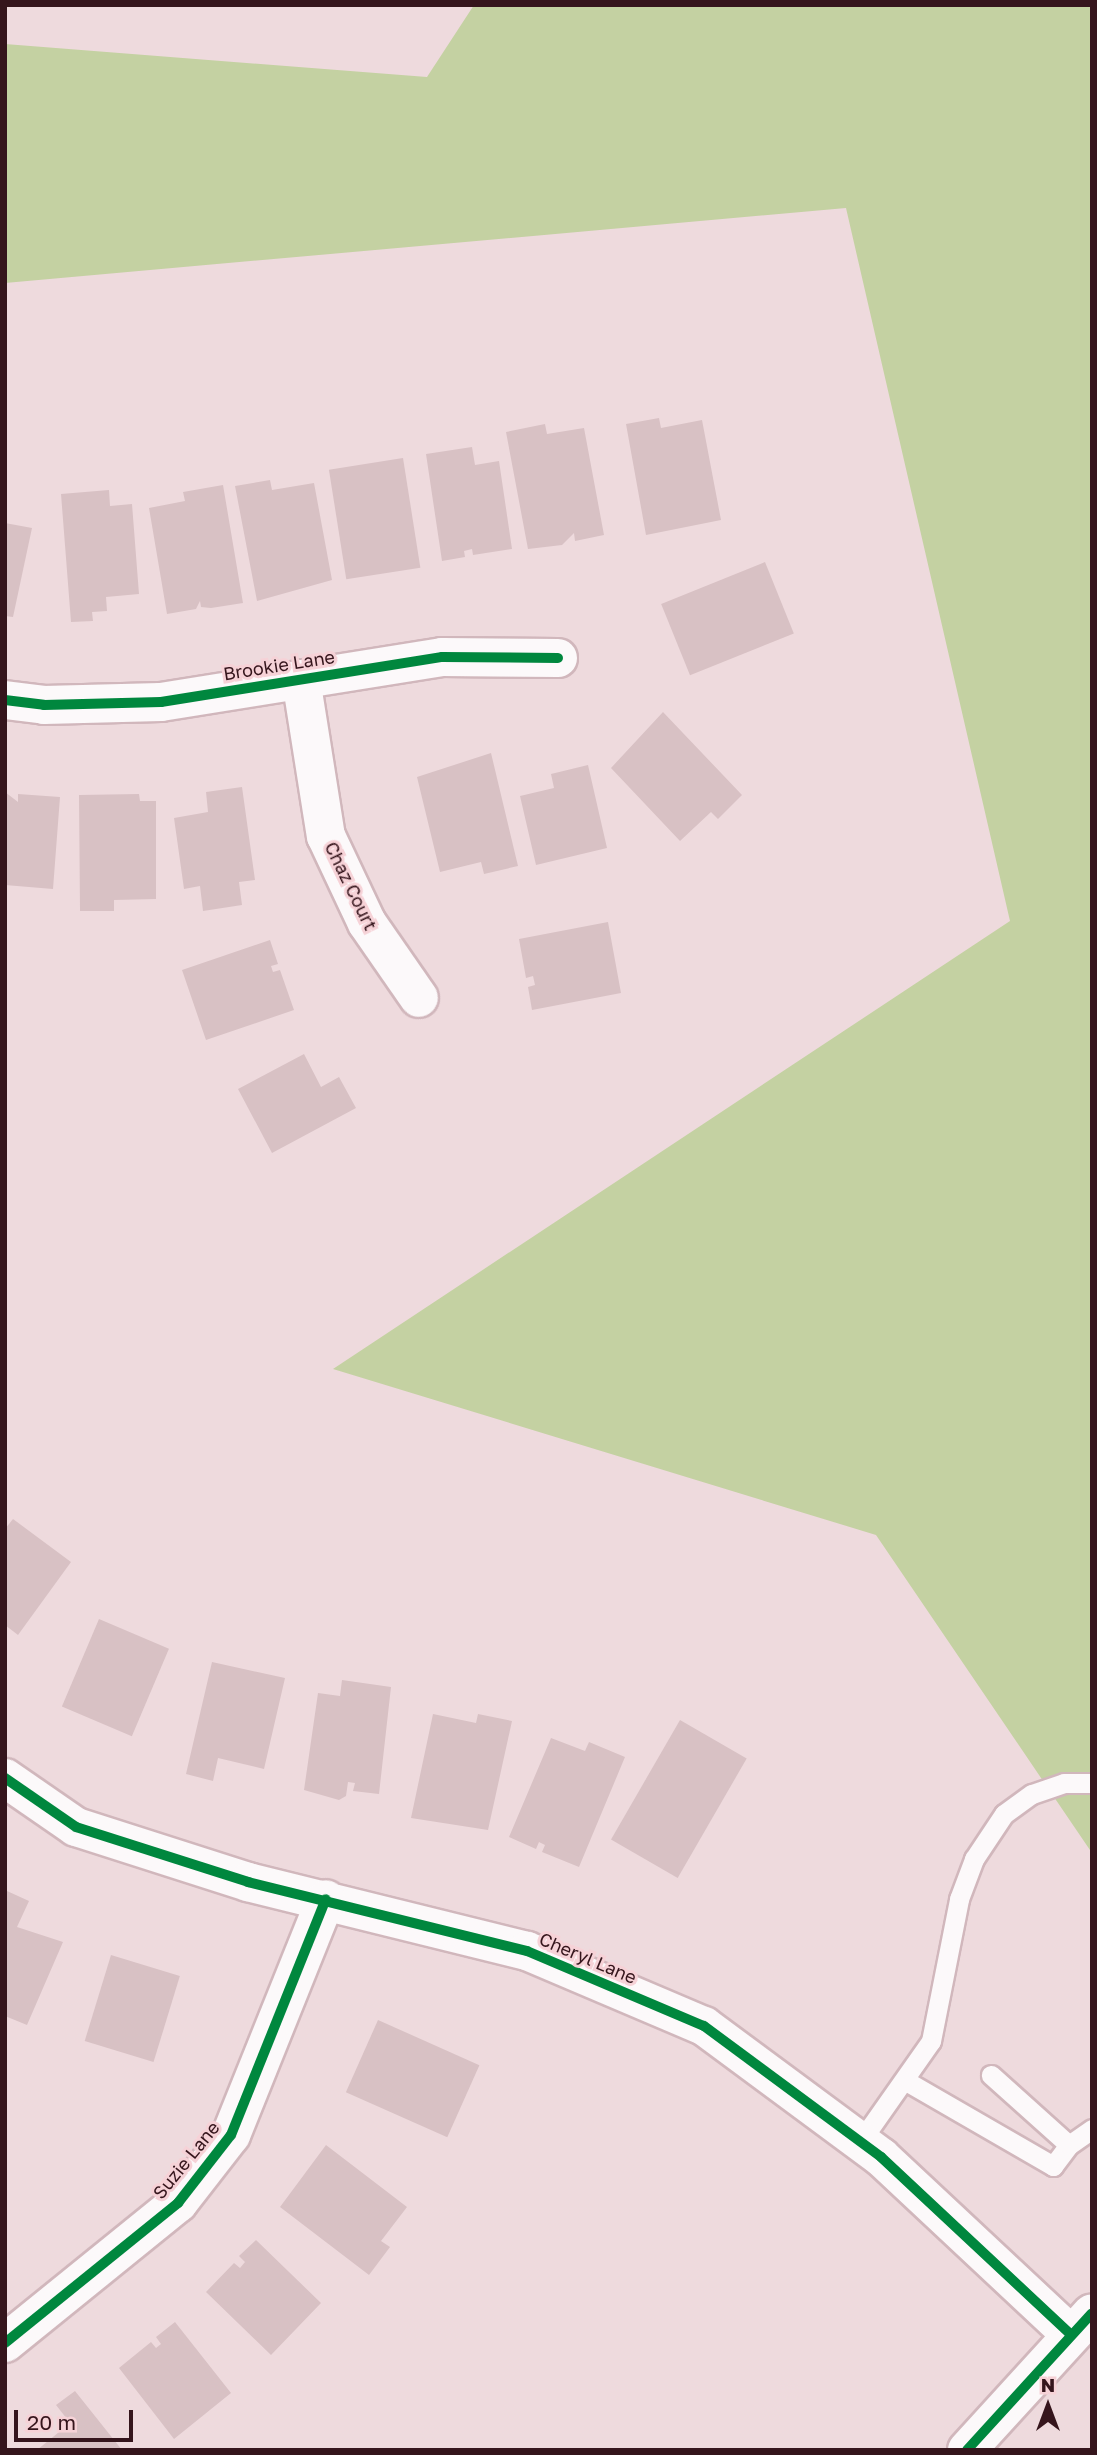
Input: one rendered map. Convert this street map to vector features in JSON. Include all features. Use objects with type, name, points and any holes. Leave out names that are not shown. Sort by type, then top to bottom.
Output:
[{"type":"street","name":"Brookie Lane","points":[[5,700],[44,705],[161,702],[442,657],[558,658]]},
{"type":"street","name":"Chaz Court","points":[[301,679],[326,836],[367,923],[419,998]]},
{"type":"street","name":"Cheryl Lane","points":[[5,1778],[76,1827],[248,1882],[326,1899],[527,1951],[704,2026],[860,2142],[1081,2324]]},
{"type":"street","name":"Suzie Lane","points":[[5,2343],[178,2203],[231,2135],[326,1899]]},
{"type":"street","points":[[967,2450],[1081,2324]]},
{"type":"lane","points":[[860,2142],[906,2081],[938,2020],[959,1899],[974,1858],[1004,1814],[1032,1794],[1064,1783],[1092,1783]]},
{"type":"lane","points":[[991,2075],[1069,2145]]},
{"type":"lane","points":[[906,2081],[1053,2166],[1069,2145],[1092,2129]]},
{"type":"green space","points":[[474,5],[1092,5],[1092,1853],[876,1535],[333,1369],[1010,921],[846,208],[5,283],[5,44],[427,77]]},
{"type":"building","points":[[659,418],[661,428],[702,420],[721,520],[646,535],[626,424]]},
{"type":"building","points":[[545,424],[547,434],[584,428],[604,535],[575,541],[574,533],[562,545],[528,549],[506,432]]},
{"type":"building","points":[[472,447],[475,465],[499,461],[512,549],[473,555],[472,549],[464,551],[465,557],[442,561],[426,454]]},
{"type":"building","points":[[403,458],[420,568],[346,579],[329,470]]},
{"type":"building","points":[[270,480],[272,490],[314,483],[332,580],[257,601],[235,486]]},
{"type":"building","points":[[223,485],[243,603],[211,608],[201,607],[200,601],[196,609],[167,614],[149,508],[185,501],[183,492]]},
{"type":"building","points":[[109,490],[110,506],[132,504],[139,594],[106,597],[107,611],[92,612],[93,621],[71,622],[61,494]]},
{"type":"building","points":[[5,523],[32,528],[13,617],[5,616]]},
{"type":"building","points":[[765,562],[794,633],[690,675],[661,604]]},
{"type":"building","points":[[663,712],[742,795],[718,819],[711,812],[680,841],[611,768]]},
{"type":"building","points":[[491,753],[518,866],[484,874],[481,862],[440,872],[417,777]]},
{"type":"building","points":[[588,765],[607,848],[536,865],[520,796],[554,788],[551,774]]},
{"type":"building","points":[[242,787],[255,880],[239,882],[242,905],[203,911],[200,886],[184,889],[174,818],[208,812],[206,792]]},
{"type":"building","points":[[5,792],[18,802],[18,794],[60,797],[53,889],[5,885]]},
{"type":"building","points":[[139,794],[140,801],[156,801],[156,899],[114,900],[114,911],[80,911],[79,795]]},
{"type":"building","points":[[608,922],[621,993],[532,1010],[528,987],[535,985],[533,976],[526,978],[519,939]]},
{"type":"building","points":[[270,940],[278,964],[271,966],[273,972],[280,970],[294,1010],[206,1040],[182,970]]},
{"type":"building","points":[[304,1054],[321,1087],[339,1077],[356,1108],[272,1153],[238,1089]]},
{"type":"building","points":[[13,1519],[71,1562],[18,1635],[5,1625],[5,1529]]},
{"type":"building","points":[[99,1619],[169,1649],[132,1736],[62,1706]]},
{"type":"building","points":[[212,1662],[285,1678],[264,1769],[218,1758],[213,1781],[186,1774]]},
{"type":"building","points":[[342,1680],[391,1687],[379,1794],[353,1791],[355,1783],[348,1782],[346,1796],[339,1800],[304,1790],[318,1693],[340,1696]]},
{"type":"building","points":[[433,1714],[476,1723],[478,1714],[512,1721],[488,1830],[411,1818]]},
{"type":"building","points":[[680,1720],[747,1758],[678,1878],[611,1840]]},
{"type":"building","points":[[551,1738],[585,1751],[589,1742],[625,1757],[579,1867],[542,1852],[545,1845],[539,1842],[536,1849],[509,1837]]},
{"type":"building","points":[[7,1891],[29,1901],[17,1927],[63,1942],[27,2025],[5,2016]]},
{"type":"building","points":[[111,1955],[180,1976],[154,2062],[85,2041]]},
{"type":"building","points":[[378,2020],[479,2065],[447,2137],[346,2092]]},
{"type":"building","points":[[326,2145],[407,2207],[381,2241],[390,2247],[369,2275],[280,2207]]},
{"type":"building","points":[[256,2240],[321,2303],[271,2355],[206,2292],[234,2263],[240,2268],[245,2262],[239,2256]]},
{"type":"building","points":[[175,2322],[231,2393],[174,2439],[119,2368],[151,2342],[156,2348],[161,2344],[156,2337]]},
{"type":"building","points":[[75,2391],[122,2450],[37,2450],[64,2428],[68,2432],[74,2428],[56,2405]]},
{"type":"cycle path","points":[[5,700],[44,705],[161,702],[442,657],[558,658]]},
{"type":"cycle path","points":[[5,1778],[76,1827],[248,1882],[527,1951],[704,2026],[881,2157],[1070,2334]]},
{"type":"cycle path","points":[[5,2343],[178,2203],[231,2135],[326,1899]]},
{"type":"cycle path","points":[[967,2450],[1092,2313]]}]
